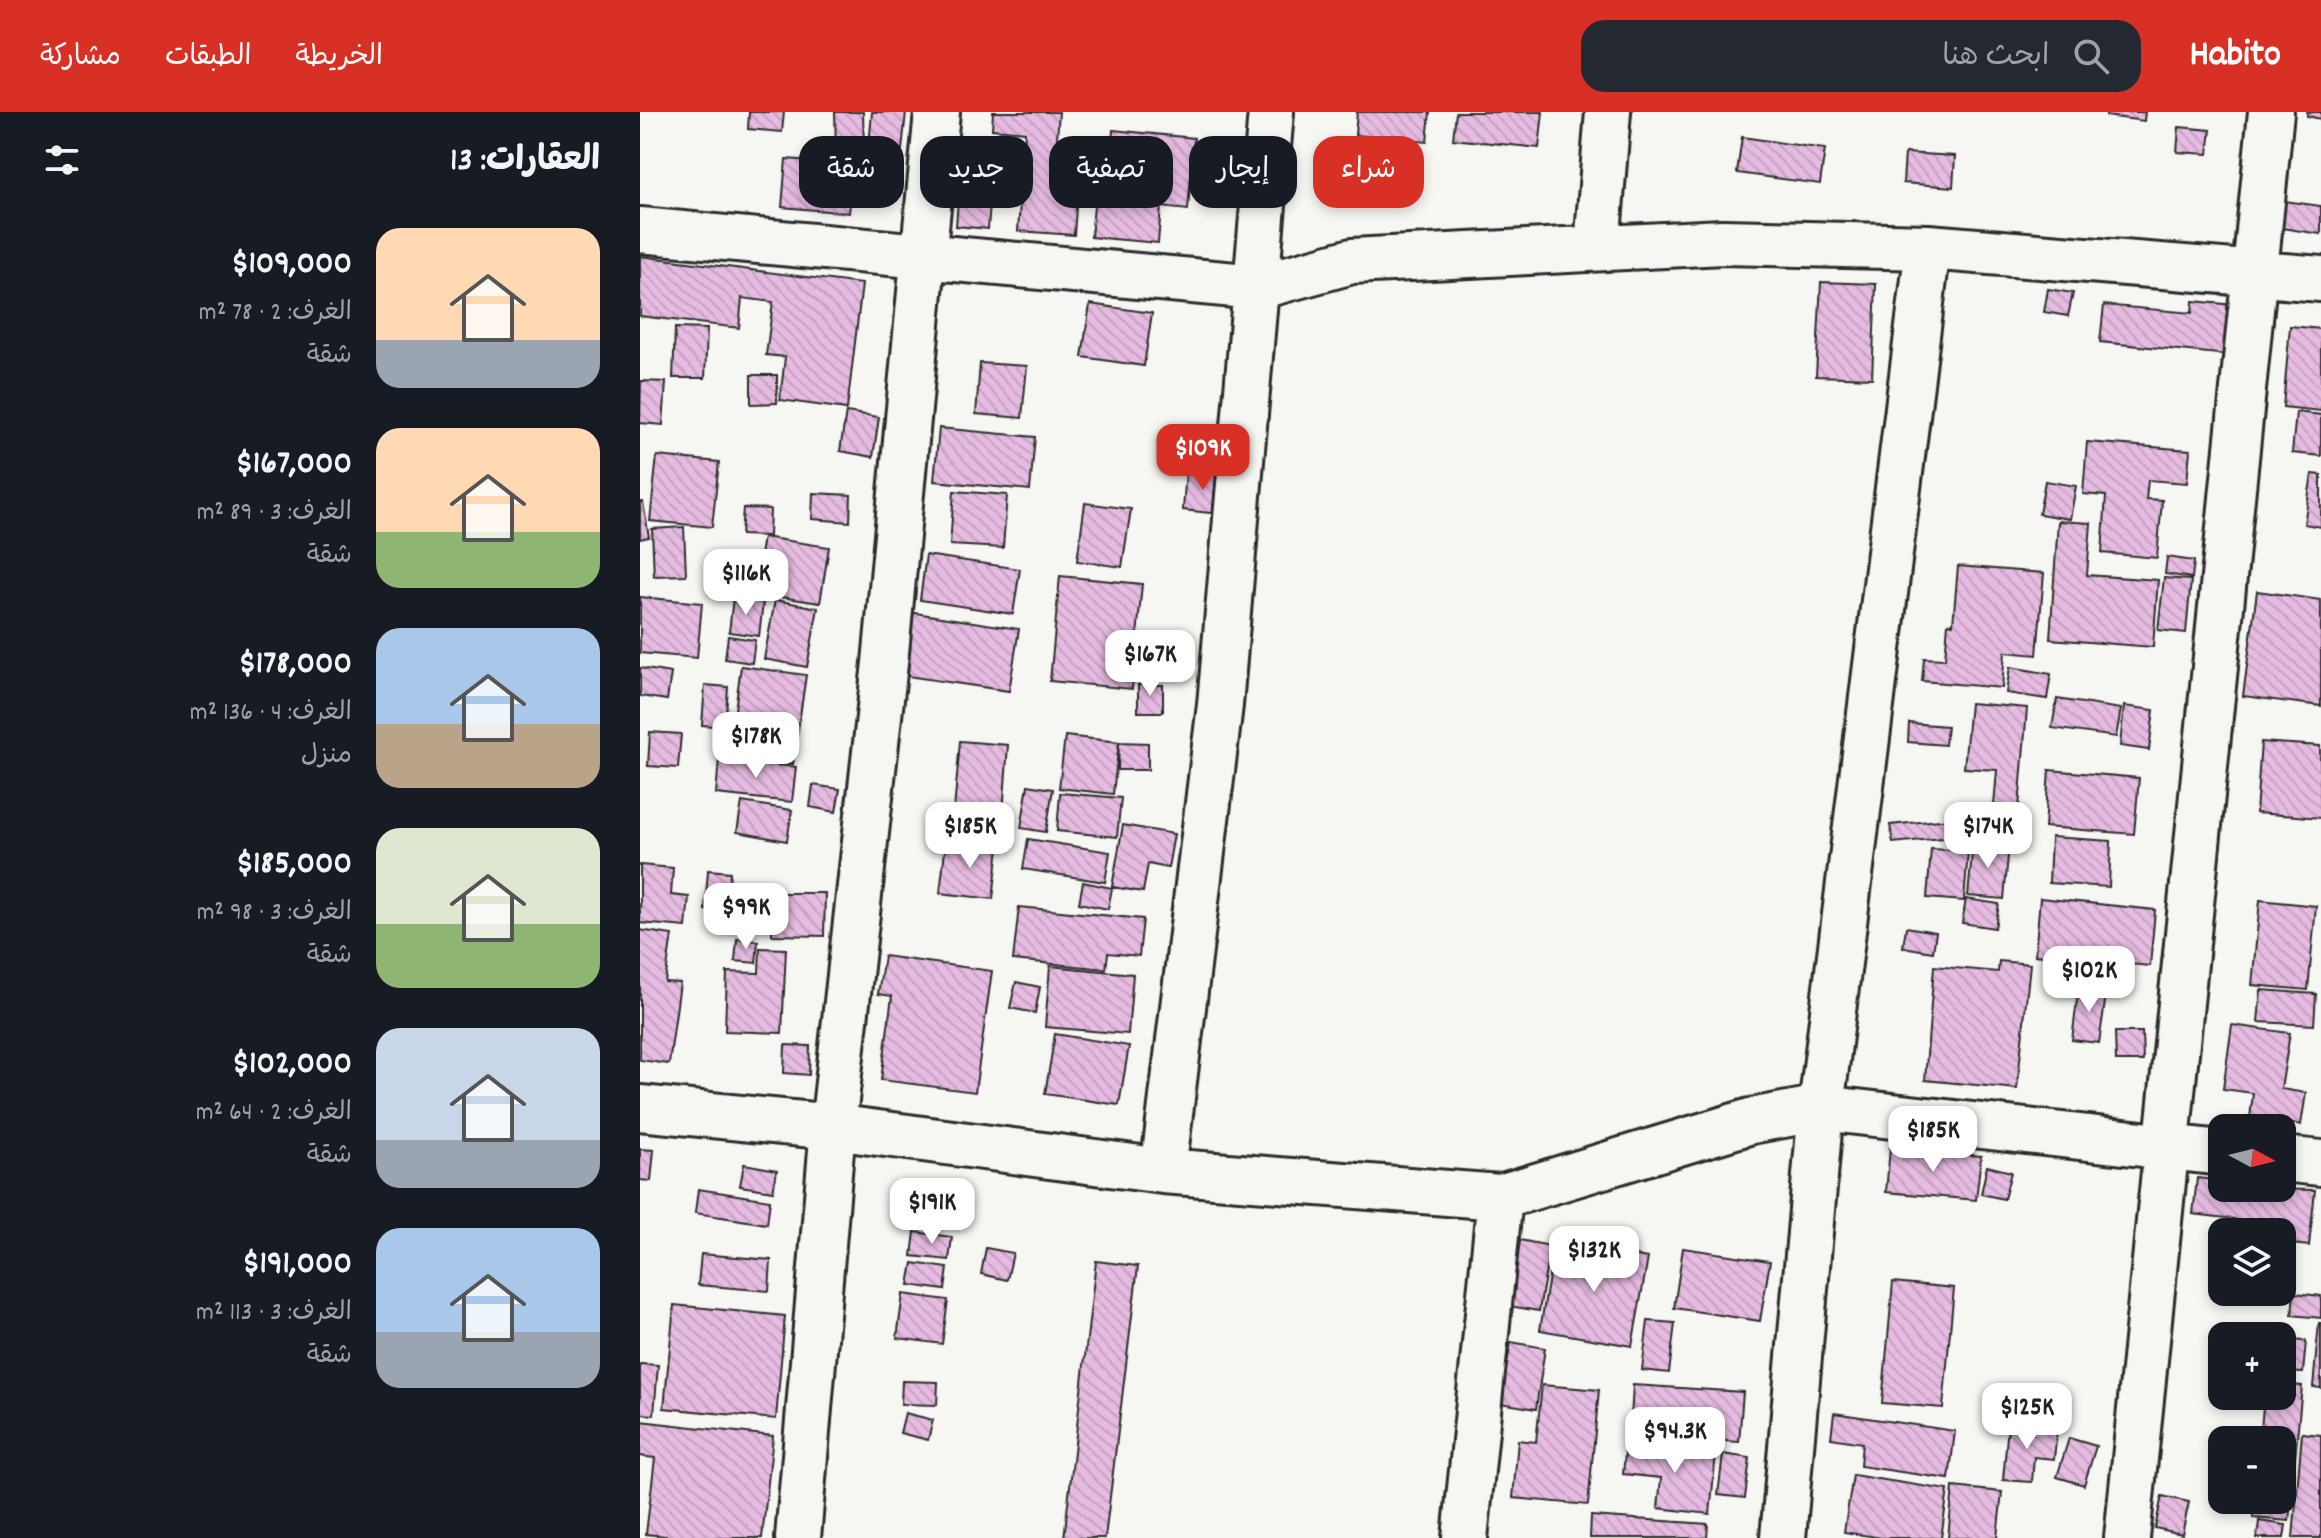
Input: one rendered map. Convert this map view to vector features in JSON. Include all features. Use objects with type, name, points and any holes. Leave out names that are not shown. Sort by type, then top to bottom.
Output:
[{"type":"street","points":[[798,1538],[833,1127],[885,663],[937,112]]},
{"type":"street","points":[[1163,1171],[1220,705],[1271,112]]},
{"type":"street","points":[[1597,247],[1608,112]]},
{"type":"street","points":[[2127,1538],[2271,112]]},
{"type":"street","points":[[640,230],[1257,287],[1352,261],[1723,242],[1928,247],[2321,279]]},
{"type":"street","points":[[1783,1538],[1821,1108],[1928,247]]},
{"type":"street","points":[[640,1108],[833,1127],[1163,1171],[1500,1197],[1751,1121],[1821,1108],[2208,1152]]},
{"type":"street","points":[[2296,1160],[2321,1163]]},
{"type":"street","points":[[1465,1538],[1500,1197]]},
{"type":"building","points":[[749,112],[784,112],[782,132],[748,129]]},
{"type":"building","points":[[835,112],[863,112],[864,136],[836,136]]},
{"type":"building","points":[[872,112],[906,112],[903,136],[870,136]]},
{"type":"building","points":[[993,112],[1059,112],[1057,136],[1049,136],[1049,208],[1076,208],[1074,235],[1018,231],[1020,208],[1033,208],[1033,136],[1025,136],[1025,132],[992,129]]},
{"type":"building","points":[[1357,112],[1430,112],[1427,142],[1424,142],[1424,136],[1355,135]]},
{"type":"building","points":[[1456,112],[1543,112],[1539,148],[1453,139]]},
{"type":"building","points":[[2106,112],[2145,112],[2144,121],[2106,116]]},
{"type":"building","points":[[2307,112],[2321,112],[2321,119],[2307,116]]},
{"type":"building","points":[[2179,127],[2211,130],[2208,154],[2177,152]]},
{"type":"building","points":[[1113,130],[1189,138],[1188,210],[1170,208],[1173,208],[1173,136],[1113,136]]},
{"type":"building","points":[[1742,137],[1825,149],[1820,184],[1737,173]]},
{"type":"building","points":[[1905,153],[1955,156],[1953,187],[1903,183]]},
{"type":"building","points":[[786,159],[799,160],[799,208],[850,208],[849,213],[782,207]]},
{"type":"building","points":[[2285,201],[2321,206],[2321,234],[2281,228]]},
{"type":"building","points":[[957,208],[990,208],[988,229],[956,226]]},
{"type":"building","points":[[1094,208],[1161,208],[1158,243],[1091,237]]},
{"type":"building","points":[[640,256],[862,284],[847,409],[780,400],[785,357],[766,355],[773,302],[742,298],[739,328],[640,316]]},
{"type":"building","points":[[1821,282],[1876,284],[1872,378],[1816,376]]},
{"type":"building","points":[[2048,289],[2073,293],[2068,316],[2044,312]]},
{"type":"building","points":[[2193,301],[2234,305],[2228,355],[2100,342],[2104,305],[2192,313]]},
{"type":"building","points":[[1090,304],[1152,313],[1144,366],[1082,357]]},
{"type":"building","points":[[2290,326],[2321,329],[2321,411],[2283,407]]},
{"type":"building","points":[[675,328],[707,329],[705,378],[673,378]]},
{"type":"building","points":[[980,363],[1027,366],[1022,418],[976,414]]},
{"type":"building","points":[[751,375],[777,375],[777,403],[751,404]]},
{"type":"building","points":[[641,381],[666,382],[663,425],[640,423]]},
{"type":"building","points":[[846,412],[879,417],[873,457],[840,451]]},
{"type":"building","points":[[2296,412],[2321,415],[2321,456],[2292,453]]},
{"type":"building","points":[[939,428],[1035,437],[1030,490],[934,481]]},
{"type":"building","points":[[2087,442],[2190,450],[2187,483],[2148,480],[2146,499],[2162,500],[2157,558],[2102,553],[2106,496],[2083,494]]},
{"type":"building","points":[[657,456],[719,462],[712,527],[650,521]]},
{"type":"building","points":[[1186,470],[1223,474],[1219,514],[1183,510]]},
{"type":"building","points":[[2312,474],[2321,475],[2321,527],[2304,524]]},
{"type":"building","points":[[2045,481],[2076,486],[2070,519],[2039,514]]},
{"type":"building","points":[[954,491],[1007,495],[1003,548],[950,545]]},
{"type":"building","points":[[813,493],[851,495],[850,522],[812,519]]},
{"type":"building","points":[[640,502],[643,502],[649,537],[640,539]]},
{"type":"building","points":[[1085,503],[1131,509],[1122,567],[1077,561]]},
{"type":"building","points":[[743,508],[770,509],[769,536],[741,535]]},
{"type":"building","points":[[2058,521],[2091,523],[2087,575],[2158,580],[2153,647],[2050,639]]},
{"type":"building","points":[[684,527],[686,575],[654,576],[652,529]]},
{"type":"building","points":[[763,537],[829,547],[820,603],[754,593]]},
{"type":"building","points":[[715,554],[738,558],[732,597],[709,594]]},
{"type":"building","points":[[926,555],[1020,569],[1013,614],[920,600]]},
{"type":"building","points":[[2167,557],[2194,561],[2192,578],[2165,574]]},
{"type":"building","points":[[1958,566],[2044,573],[2037,655],[2005,652],[2002,688],[1922,681],[1924,658],[1945,659],[1948,623],[1953,624]]},
{"type":"building","points":[[1060,576],[1142,584],[1132,689],[1050,681]]},
{"type":"building","points":[[2164,578],[2191,580],[2186,633],[2158,630]]},
{"type":"building","points":[[2257,591],[2321,600],[2321,706],[2243,696]]},
{"type":"building","points":[[640,597],[702,603],[697,658],[640,653]]},
{"type":"building","points":[[733,598],[763,602],[759,636],[729,632]]},
{"type":"building","points":[[775,600],[818,608],[807,667],[764,659]]},
{"type":"building","points":[[909,612],[1019,629],[1009,691],[900,675]]},
{"type":"building","points":[[728,636],[755,640],[752,663],[725,659]]},
{"type":"building","points":[[741,666],[806,675],[793,764],[729,754]]},
{"type":"building","points":[[2010,667],[2051,674],[2047,699],[2006,693]]},
{"type":"building","points":[[640,668],[671,673],[667,700],[640,696]]},
{"type":"building","points":[[705,685],[728,687],[725,727],[702,725]]},
{"type":"building","points":[[1138,685],[1163,685],[1163,712],[1138,712]]},
{"type":"building","points":[[2057,699],[2121,709],[2116,737],[2052,728]]},
{"type":"building","points":[[1970,703],[2027,708],[2019,808],[1994,806],[1997,770],[1964,768]]},
{"type":"building","points":[[2124,706],[2154,710],[2149,750],[2120,746]]},
{"type":"building","points":[[1909,723],[1947,726],[1945,745],[1908,742]]},
{"type":"building","points":[[650,732],[681,734],[678,768],[648,766]]},
{"type":"building","points":[[1065,736],[1119,742],[1113,794],[1059,788]]},
{"type":"building","points":[[960,741],[1008,745],[1002,827],[953,822]]},
{"type":"building","points":[[1119,742],[1148,743],[1148,770],[1118,770]]},
{"type":"building","points":[[2261,742],[2320,746],[2321,818],[2256,813]]},
{"type":"building","points":[[719,759],[796,767],[792,802],[716,794]]},
{"type":"building","points":[[2049,770],[2139,778],[2134,834],[2045,827]]},
{"type":"building","points":[[813,785],[840,789],[836,812],[810,807]]},
{"type":"building","points":[[1028,785],[1053,789],[1046,832],[1021,828]]},
{"type":"building","points":[[1060,793],[1121,798],[1117,837],[1057,831]]},
{"type":"building","points":[[742,802],[792,810],[787,841],[737,832]]},
{"type":"building","points":[[1960,818],[1962,836],[1893,843],[1890,825]]},
{"type":"building","points":[[1123,825],[1174,834],[1168,868],[1148,864],[1143,892],[1112,887]]},
{"type":"building","points":[[2051,837],[2111,841],[2109,887],[2049,883]]},
{"type":"building","points":[[1028,839],[1110,852],[1105,882],[1023,869]]},
{"type":"building","points":[[946,841],[999,847],[993,899],[940,893]]},
{"type":"building","points":[[1973,842],[2009,845],[2004,899],[1968,896]]},
{"type":"building","points":[[1931,849],[1968,851],[1964,901],[1927,898]]},
{"type":"building","points":[[640,865],[673,868],[671,895],[689,897],[686,927],[640,923]]},
{"type":"building","points":[[708,870],[730,872],[727,912],[705,910]]},
{"type":"building","points":[[1083,882],[1112,888],[1108,909],[1079,903]]},
{"type":"building","points":[[773,893],[825,893],[824,936],[772,935]]},
{"type":"building","points":[[2040,898],[2155,910],[2150,966],[2035,955]]},
{"type":"building","points":[[1966,899],[1999,904],[1995,928],[1962,923]]},
{"type":"building","points":[[2260,900],[2316,906],[2308,990],[2252,985]]},
{"type":"building","points":[[1019,907],[1143,919],[1139,956],[1108,953],[1106,969],[1013,960]]},
{"type":"building","points":[[1906,927],[1936,932],[1933,952],[1903,947]]},
{"type":"building","points":[[640,930],[672,935],[665,982],[680,983],[669,1064],[640,1060]]},
{"type":"building","points":[[737,939],[758,941],[756,963],[735,961]]},
{"type":"building","points":[[760,948],[786,949],[782,1033],[725,1031],[727,972],[759,973]]},
{"type":"building","points":[[884,956],[992,971],[975,1092],[881,1080],[892,996],[878,994]]},
{"type":"building","points":[[1999,961],[2030,964],[2017,1089],[1925,1080],[1934,966],[1998,972]]},
{"type":"building","points":[[1050,966],[1133,974],[1128,1034],[1045,1027]]},
{"type":"building","points":[[1016,982],[1040,987],[1035,1013],[1010,1008]]},
{"type":"building","points":[[2079,984],[2107,988],[2099,1043],[2072,1040]]},
{"type":"building","points":[[2261,990],[2316,994],[2314,1025],[2258,1022]]},
{"type":"building","points":[[2232,1025],[2290,1033],[2281,1089],[2306,1093],[2301,1125],[2296,1124],[2296,1114],[2250,1114],[2253,1093],[2223,1089]]},
{"type":"building","points":[[2115,1032],[2142,1032],[2143,1061],[2116,1061]]},
{"type":"building","points":[[1055,1034],[1129,1046],[1119,1105],[1045,1094]]},
{"type":"building","points":[[785,1045],[810,1046],[809,1075],[784,1073]]},
{"type":"building","points":[[1890,1148],[1981,1156],[1976,1200],[1886,1192]]},
{"type":"building","points":[[640,1149],[654,1150],[651,1181],[640,1180]]},
{"type":"building","points":[[744,1164],[777,1170],[773,1191],[740,1186]]},
{"type":"building","points":[[1987,1166],[2011,1172],[2004,1199],[1981,1194]]},
{"type":"building","points":[[2197,1178],[2208,1179],[2208,1202],[2296,1202],[2296,1190],[2315,1190],[2309,1246],[2296,1245],[2296,1218],[2227,1218],[2193,1214]]},
{"type":"building","points":[[698,1189],[770,1200],[767,1224],[695,1213]]},
{"type":"building","points":[[915,1232],[952,1237],[949,1260],[912,1256]]},
{"type":"building","points":[[1520,1240],[1550,1246],[1539,1311],[1509,1306]]},
{"type":"building","points":[[1555,1241],[1648,1258],[1632,1346],[1540,1330]]},
{"type":"building","points":[[986,1248],[1013,1253],[1007,1280],[981,1274]]},
{"type":"building","points":[[1683,1248],[1770,1261],[1760,1321],[1674,1308]]},
{"type":"building","points":[[701,1254],[771,1260],[769,1291],[698,1285]]},
{"type":"building","points":[[1096,1261],[1138,1266],[1105,1538],[1064,1538]]},
{"type":"building","points":[[913,1263],[948,1268],[945,1290],[909,1285]]},
{"type":"building","points":[[1893,1282],[1954,1288],[1943,1408],[1882,1403]]},
{"type":"building","points":[[2296,1293],[2321,1296],[2321,1318],[2292,1315]]},
{"type":"building","points":[[903,1294],[948,1300],[942,1344],[897,1338]]},
{"type":"building","points":[[674,1305],[785,1316],[776,1419],[664,1408]]},
{"type":"building","points":[[1648,1321],[1675,1323],[1669,1373],[1642,1370]]},
{"type":"building","points":[[2321,1323],[2321,1388],[2313,1387]]},
{"type":"building","points":[[2296,1341],[2306,1341],[2303,1373],[2296,1373]]},
{"type":"building","points":[[1511,1342],[1545,1348],[1536,1409],[1500,1403]]},
{"type":"building","points":[[640,1364],[658,1365],[654,1415],[640,1414]]},
{"type":"building","points":[[902,1381],[938,1382],[937,1405],[901,1404]]},
{"type":"building","points":[[1542,1385],[1599,1390],[1588,1505],[1513,1498],[1518,1440],[1536,1442]]},
{"type":"building","points":[[1633,1385],[1743,1392],[1739,1442],[1630,1435]]},
{"type":"building","points":[[2296,1385],[2302,1386],[2296,1448],[2296,1426],[2261,1426],[2263,1410],[2296,1410]]},
{"type":"building","points":[[905,1413],[933,1420],[928,1440],[900,1433]]},
{"type":"building","points":[[1834,1413],[1955,1431],[1949,1479],[1860,1466],[1862,1443],[1831,1438]]},
{"type":"building","points":[[640,1421],[773,1436],[762,1538],[685,1538],[646,1534],[655,1458],[640,1456]]},
{"type":"building","points":[[2008,1425],[2057,1430],[2054,1459],[2034,1457],[2032,1482],[2003,1480]]},
{"type":"building","points":[[2302,1433],[2321,1435],[2321,1538],[2293,1538]]},
{"type":"building","points":[[2069,1438],[2096,1446],[2084,1485],[2057,1477]]},
{"type":"building","points":[[1626,1443],[1716,1453],[1710,1514],[1658,1508],[1661,1478],[1623,1474]]},
{"type":"building","points":[[1723,1454],[1750,1458],[1745,1498],[1718,1495]]},
{"type":"building","points":[[1853,1475],[1948,1490],[1941,1538],[1882,1538],[1844,1532]]},
{"type":"building","points":[[1953,1487],[2002,1492],[1997,1538],[1948,1538]]},
{"type":"building","points":[[2162,1496],[2189,1502],[2182,1534],[2155,1528]]},
{"type":"building","points":[[2253,1514],[2290,1514],[2289,1521],[2253,1518]]},
{"type":"building","points":[[1591,1516],[1708,1524],[1707,1538],[1590,1538]]},
{"type":"building","points":[[2259,1521],[2286,1525],[2284,1538],[2257,1538]]}]
